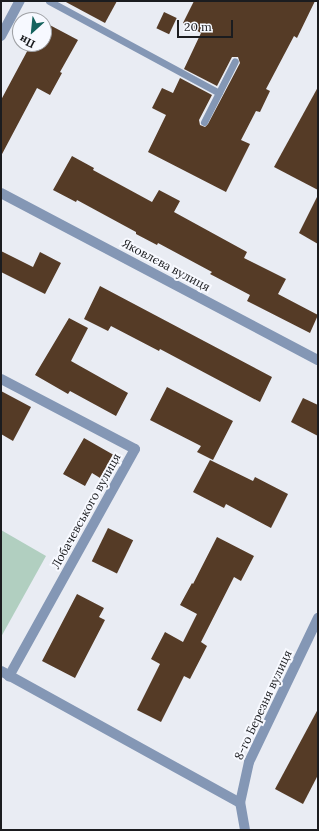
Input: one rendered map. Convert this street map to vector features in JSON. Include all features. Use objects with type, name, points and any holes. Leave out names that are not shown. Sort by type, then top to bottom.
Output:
[{"type":"street","points":[[1,36],[20,1]]},
{"type":"street","name":"Яковлєва вулиця","points":[[1,193],[318,360]]},
{"type":"street","name":"Лобачевського вулиця","points":[[1,379],[135,449],[5,674],[240,803]]},
{"type":"street","name":"8-го Березня вулиця","points":[[245,830],[240,803],[250,762],[318,618]]},
{"type":"lane","points":[[49,1],[219,93]]},
{"type":"lane","points":[[204,122],[235,61]]},
{"type":"green space","points":[[1,530],[46,556],[1,637]]},
{"type":"building","points":[[64,1],[117,1],[105,23]]},
{"type":"building","points":[[194,1],[315,1],[297,38],[294,36],[266,89],[270,91],[260,112],[256,111],[241,140],[250,144],[226,192],[148,152],[166,115],[152,108],[162,88],[173,93],[180,78],[212,95],[199,120],[200,125],[205,127],[240,63],[238,57],[232,57],[217,86],[184,69],[201,33],[183,23]]},
{"type":"building","points":[[164,12],[177,18],[169,34],[156,28]]},
{"type":"building","points":[[52,26],[78,40],[60,72],[62,73],[50,95],[37,88],[1,156],[1,100],[27,52],[52,52]]},
{"type":"building","points":[[318,87],[318,190],[274,167]]},
{"type":"building","points":[[72,156],[94,168],[93,170],[152,202],[159,190],[180,201],[174,212],[247,252],[244,258],[286,279],[278,294],[318,315],[310,333],[247,301],[250,295],[210,274],[212,272],[158,243],[157,245],[136,234],[136,232],[77,200],[76,202],[53,190]]},
{"type":"building","points":[[318,195],[318,244],[299,233]]},
{"type":"building","points":[[1,251],[33,267],[40,252],[61,263],[45,294],[1,272]]},
{"type":"building","points":[[100,286],[272,377],[260,402],[160,349],[159,351],[111,326],[108,331],[84,319]]},
{"type":"building","points":[[69,318],[88,328],[71,361],[128,393],[116,416],[70,391],[68,394],[35,375]]},
{"type":"building","points":[[167,387],[233,421],[213,460],[197,452],[201,446],[150,420]]},
{"type":"building","points":[[1,391],[31,407],[13,441],[1,434]]},
{"type":"building","points":[[303,398],[318,405],[318,436],[291,422]]},
{"type":"building","points":[[84,438],[119,458],[105,481],[92,473],[85,486],[63,474]]},
{"type":"building","points":[[210,460],[253,481],[255,477],[288,494],[271,528],[226,504],[224,508],[193,492]]},
{"type":"building","points":[[108,528],[133,540],[117,574],[92,561]]},
{"type":"building","points":[[217,537],[254,556],[241,581],[234,577],[201,642],[207,646],[190,679],[184,676],[161,722],[137,710],[160,664],[151,659],[165,632],[183,642],[197,614],[180,605],[192,583],[193,584]]},
{"type":"building","points":[[77,594],[104,608],[99,617],[105,620],[75,678],[42,661]]},
{"type":"building","points":[[318,709],[318,775],[303,804],[275,789]]}]
